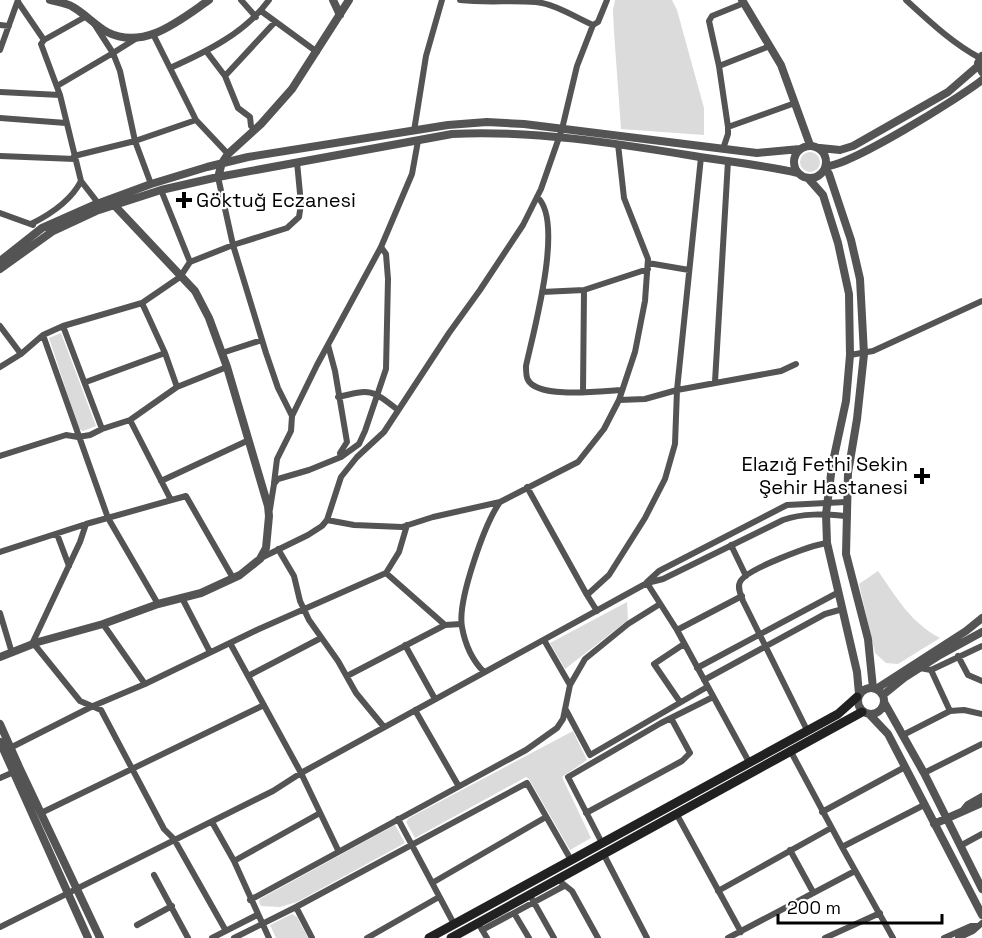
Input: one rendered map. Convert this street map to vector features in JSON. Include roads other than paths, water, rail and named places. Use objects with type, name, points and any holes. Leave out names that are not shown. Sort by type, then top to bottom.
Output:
[{"type":"main road","points":[[451,938],[480,926],[561,882],[603,848],[749,762],[838,714],[858,695]]},
{"type":"main road","points":[[429,938],[571,860],[603,848],[676,813],[790,750],[866,713]]},
{"type":"street","points":[[50,0],[71,6],[106,31],[137,38]]},
{"type":"street","points":[[57,86],[137,38],[153,34],[182,19],[209,0]]},
{"type":"street","points":[[241,0],[317,52]]},
{"type":"street","points":[[170,68],[206,51],[259,14],[269,0]]},
{"type":"street","points":[[333,0],[340,15]]},
{"type":"street","points":[[292,416],[278,388],[262,340],[233,245],[218,177],[222,163],[228,154],[255,130],[292,89],[349,0]]},
{"type":"street","points":[[414,131],[426,56],[442,0]]},
{"type":"street","points":[[460,0],[551,2],[592,25]]},
{"type":"street","points":[[0,657],[33,644],[103,624],[158,604],[201,593],[233,578],[261,558],[322,526],[327,520],[342,477],[357,457],[384,432],[523,225],[537,197],[562,129],[577,66],[592,25],[598,22],[608,0]]},
{"type":"street","points":[[0,261],[42,228],[98,203],[151,184],[248,157],[448,125],[487,122],[757,153],[800,149],[810,145],[840,150],[860,143],[948,92],[980,63],[906,0]]},
{"type":"street","points":[[18,1],[44,40]]},
{"type":"street","points":[[0,50],[18,1]]},
{"type":"street","points":[[723,149],[728,127],[719,66],[709,21],[712,16],[743,2],[781,65],[810,145]]},
{"type":"street","points":[[85,16],[41,44],[60,95],[81,181],[98,203]]},
{"type":"street","points":[[93,22],[120,71],[135,141],[151,184]]},
{"type":"street","points":[[225,76],[275,22]]},
{"type":"street","points":[[0,25],[9,26]]},
{"type":"street","points":[[153,34],[196,120],[228,154]]},
{"type":"street","points":[[719,66],[770,46]]},
{"type":"street","points":[[206,51],[225,76],[238,108],[250,117],[251,126],[255,130]]},
{"type":"street","points":[[808,178],[818,176],[826,167],[836,165],[859,154],[956,98],[982,80]]},
{"type":"street","points":[[0,92],[60,95]]},
{"type":"street","points":[[728,127],[795,103]]},
{"type":"street","points":[[0,118],[66,123]]},
{"type":"street","points":[[0,156],[74,157],[135,141],[196,120]]},
{"type":"street","points":[[0,269],[52,231],[96,211],[161,190],[218,177],[452,134],[481,133],[558,137],[618,144],[798,173],[808,178],[823,195],[838,243],[849,294],[850,355],[846,401],[832,466],[826,514],[827,543],[857,672],[858,705],[888,734],[982,915]]},
{"type":"street","points":[[261,558],[266,548],[277,459],[291,431],[292,416],[381,248],[412,174],[418,141]]},
{"type":"street","points":[[327,520],[385,528],[407,525],[500,502],[578,462],[604,429],[618,400],[635,351],[645,301],[648,266],[624,198],[618,144]]},
{"type":"street","points":[[820,148],[826,157],[826,167],[852,240],[860,279],[864,354],[848,473],[845,516],[846,554],[868,639],[874,688],[883,699],[924,773],[982,887]]},
{"type":"street","points":[[798,173],[794,158],[800,149]]},
{"type":"street","points":[[587,595],[609,575],[645,518],[665,479],[675,444],[676,390],[701,157]]},
{"type":"street","points":[[715,382],[728,161]]},
{"type":"street","points":[[0,367],[21,354],[42,335],[63,326],[142,303],[180,277],[190,262],[233,245],[287,228],[299,217],[301,204],[297,162]]},
{"type":"street","points":[[32,224],[56,209],[76,191],[81,181]]},
{"type":"street","points":[[161,190],[190,262]]},
{"type":"street","points":[[537,197],[544,206],[549,250],[526,366],[528,380],[533,386],[543,390],[583,392],[621,390]]},
{"type":"street","points":[[115,206],[195,291],[209,318],[227,367],[269,516]]},
{"type":"street","points":[[0,213],[42,228]]},
{"type":"street","points":[[274,484],[278,479],[341,457],[359,444],[386,369],[388,279],[386,254],[381,248]]},
{"type":"street","points":[[542,292],[584,291],[648,266],[689,270]]},
{"type":"street","points":[[583,392],[584,291]]},
{"type":"street","points":[[850,355],[864,354],[982,302]]},
{"type":"street","points":[[142,303],[165,353],[177,387]]},
{"type":"street","points":[[0,326],[21,354]]},
{"type":"street","points":[[63,326],[102,429]]},
{"type":"street","points":[[42,335],[108,518],[158,604]]},
{"type":"street","points":[[222,353],[262,340]]},
{"type":"street","points":[[328,345],[335,370],[347,442],[340,453],[341,457]]},
{"type":"street","points":[[86,382],[165,353]]},
{"type":"street","points":[[618,400],[645,399],[676,390],[781,371],[796,364]]},
{"type":"street","points":[[0,456],[66,435],[78,437],[90,435],[130,420],[177,387],[227,367]]},
{"type":"street","points":[[338,398],[365,391],[378,394],[398,410]]},
{"type":"street","points":[[130,420],[171,500]]},
{"type":"street","points":[[161,481],[249,440]]},
{"type":"street","points":[[527,488],[597,611]]},
{"type":"street","points":[[0,552],[186,496],[233,578]]},
{"type":"street","points":[[484,672],[474,663],[461,624],[469,579],[478,548],[492,513],[500,502]]},
{"type":"street","points":[[0,927],[273,791],[301,773],[597,611],[646,583],[659,571],[787,505],[846,502]]},
{"type":"street","points":[[646,583],[663,579],[796,515],[845,516]]},
{"type":"street","points":[[33,644],[86,525]]},
{"type":"street","points":[[10,747],[93,706],[386,573],[399,552],[407,525]]},
{"type":"street","points":[[57,534],[69,566]]},
{"type":"street","points":[[807,730],[742,596],[740,582],[746,576],[783,558],[827,543]]},
{"type":"street","points":[[731,545],[746,576]]},
{"type":"street","points":[[278,549],[294,576],[304,610],[356,693],[384,727]]},
{"type":"street","points":[[386,573],[445,625]]},
{"type":"street","points":[[646,583],[676,630],[749,762]]},
{"type":"street","points":[[697,668],[839,592]]},
{"type":"street","points":[[676,630],[742,596]]},
{"type":"street","points":[[182,598],[210,652]]},
{"type":"street","points":[[250,900],[338,850],[526,750],[557,728],[563,719],[570,685],[585,659],[628,624],[660,604]]},
{"type":"street","points":[[704,680],[825,614],[843,609]]},
{"type":"street","points":[[0,613],[12,653]]},
{"type":"street","points":[[858,695],[865,689],[874,688],[966,631],[982,618]]},
{"type":"street","points":[[103,624],[145,684]]},
{"type":"street","points":[[347,676],[445,625],[461,624]]},
{"type":"street","points":[[866,713],[878,712],[883,699],[920,668],[982,632]]},
{"type":"street","points":[[248,676],[321,638]]},
{"type":"street","points":[[544,640],[570,685]]},
{"type":"street","points":[[230,643],[301,773],[338,850]]},
{"type":"street","points":[[33,644],[80,701],[102,710],[164,829],[174,839],[226,931]]},
{"type":"street","points":[[680,702],[654,664],[684,644]]},
{"type":"street","points":[[405,645],[435,699]]},
{"type":"street","points":[[920,668],[931,670],[982,646]]},
{"type":"street","points":[[958,656],[968,675],[982,681]]},
{"type":"street","points":[[931,670],[950,711]]},
{"type":"street","points":[[566,709],[590,755],[707,687]]},
{"type":"street","points":[[647,938],[568,777],[671,718],[713,697]]},
{"type":"street","points":[[40,813],[264,705]]},
{"type":"street","points":[[415,710],[458,785]]},
{"type":"street","points":[[903,735],[950,711],[964,710],[982,714]]},
{"type":"street","points":[[586,813],[688,756],[690,753],[671,718]]},
{"type":"street","points":[[0,724],[10,747],[16,771],[88,938]]},
{"type":"street","points":[[0,742],[3,758],[16,771],[40,813],[100,938]]},
{"type":"street","points":[[924,773],[982,744]]},
{"type":"street","points":[[790,750],[893,938]]},
{"type":"street","points":[[822,812],[905,767]]},
{"type":"street","points":[[0,778],[16,771]]},
{"type":"street","points":[[234,938],[527,783],[571,860]]},
{"type":"street","points":[[964,810],[982,797]]},
{"type":"street","points":[[934,824],[982,803]]},
{"type":"street","points":[[842,847],[924,805]]},
{"type":"street","points":[[234,861],[320,813]]},
{"type":"street","points":[[676,813],[741,932]]},
{"type":"street","points":[[432,883],[546,817]]},
{"type":"street","points":[[398,819],[454,924]]},
{"type":"street","points":[[212,822],[234,861],[269,938]]},
{"type":"street","points":[[718,891],[831,828]]},
{"type":"street","points":[[960,846],[982,834]]},
{"type":"street","points":[[790,850],[813,892]]},
{"type":"street","points":[[728,938],[855,871]]},
{"type":"street","points":[[154,875],[188,938]]},
{"type":"street","points":[[561,882],[572,891],[598,938]]},
{"type":"street","points":[[367,938],[439,897]]},
{"type":"street","points":[[487,938],[480,926],[514,913],[532,898],[554,938]]},
{"type":"street","points":[[137,925],[172,906]]},
{"type":"street","points":[[296,907],[312,938]]},
{"type":"street","points":[[514,913],[529,938]]},
{"type":"street","points":[[825,938],[880,913]]},
{"type":"street","points":[[212,938],[257,915]]},
{"type":"street","points":[[944,938],[971,926],[980,925]]},
{"type":"street","points":[[958,938],[974,931],[980,925]]},
{"type":"place","name":"Göktuğ Eczanesi","points":[[184,200]]},
{"type":"place","name":"Elazığ Fethi Sekin Şehir Hastanesi","points":[[922,476]]}]
